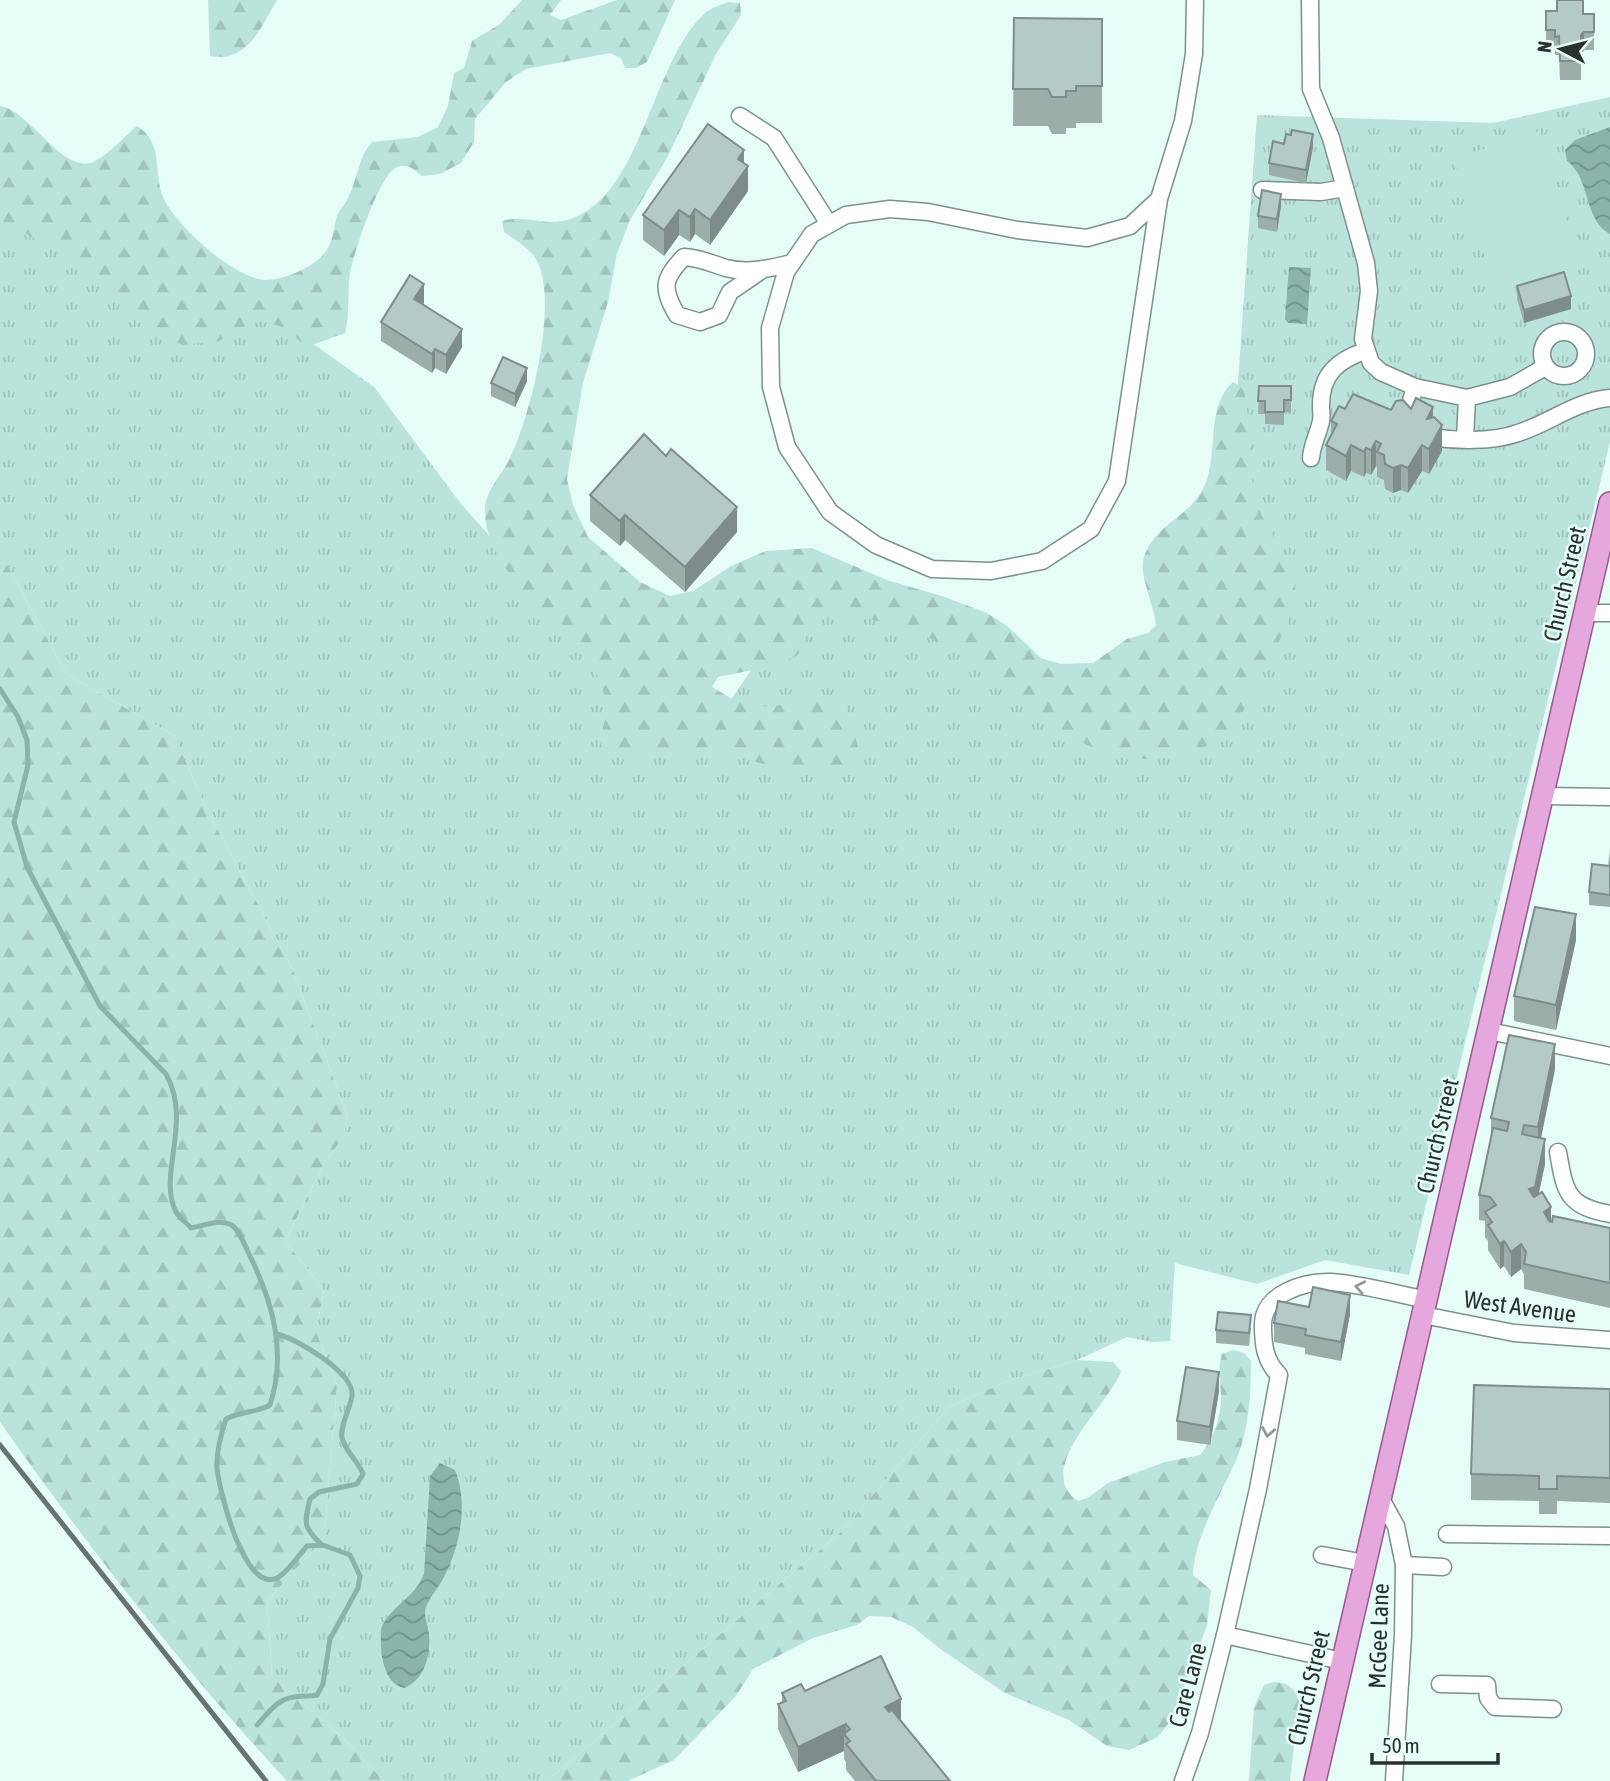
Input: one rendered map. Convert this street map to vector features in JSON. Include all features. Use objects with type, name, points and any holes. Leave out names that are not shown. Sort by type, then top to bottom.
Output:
[{"type":"main road","name":"Church Street","points":[[1315,1781],[1610,503]]},
{"type":"street","points":[[1159,199],[1130,226],[1087,238],[1017,230],[928,212],[904,210],[846,215],[812,234],[786,272],[771,328],[771,387],[787,447],[830,512],[876,545],[932,569],[991,571],[1042,561],[1091,529],[1117,481],[1159,199],[1183,121],[1194,54],[1195,0]]},
{"type":"street","points":[[1310,0],[1311,89],[1331,138],[1366,263],[1369,291],[1363,339],[1371,363],[1381,372],[1415,387],[1467,398],[1510,387],[1545,367]]},
{"type":"street","points":[[740,116],[774,138],[829,224]]},
{"type":"street","points":[[1262,190],[1321,192],[1345,188]]},
{"type":"street","points":[[762,270],[730,292],[719,315],[700,322],[677,315],[666,295],[668,272],[684,257],[704,258],[728,268],[762,270],[792,263]]},
{"type":"street","points":[[1311,458],[1312,442],[1322,413],[1328,374],[1336,363],[1365,351]]},
{"type":"street","points":[[1413,428],[1409,422],[1408,411],[1415,387]]},
{"type":"street","points":[[1465,438],[1467,398]]},
{"type":"street","points":[[1430,437],[1465,438],[1516,434],[1592,400],[1610,398]]},
{"type":"street","points":[[1322,413],[1339,422]]},
{"type":"street","points":[[1586,613],[1610,613]]},
{"type":"street","points":[[1544,796],[1610,797]]},
{"type":"street","points":[[1489,1031],[1610,1056]]},
{"type":"street","points":[[1558,1152],[1568,1195],[1584,1209],[1610,1214]]},
{"type":"street","name":"West Avenue","points":[[1225,1635],[1258,1489],[1279,1375],[1268,1363],[1263,1339],[1264,1312],[1272,1299],[1290,1290],[1329,1282],[1514,1334],[1610,1340]]},
{"type":"street","name":"McGee Lane","points":[[1380,1497],[1396,1526],[1404,1565],[1403,1636],[1394,1781]]},
{"type":"street","points":[[1447,1534],[1610,1536]]},
{"type":"street","points":[[1322,1555],[1365,1563]]},
{"type":"street","points":[[1404,1565],[1443,1567]]},
{"type":"street","name":"Care Lane","points":[[1183,1781],[1200,1733],[1225,1635],[1342,1661]]},
{"type":"street","points":[[1440,1684],[1487,1685],[1488,1698],[1495,1707],[1553,1709]]},
{"type":"green space","points":[[208,0],[277,0],[251,41],[243,49],[223,57],[210,56]]},
{"type":"green space","points":[[522,0],[561,0],[550,15],[561,20],[617,0],[675,0],[647,62],[636,68],[625,68],[621,58],[610,53],[526,69],[506,82],[475,119],[474,142],[461,163],[440,174],[422,176],[406,166],[394,169],[381,186],[354,258],[345,333],[312,345],[301,342],[283,327],[261,321],[239,328],[219,341],[183,345],[161,337],[132,317],[90,272],[0,218],[0,106],[23,119],[60,152],[84,164],[101,158],[137,126],[152,142],[159,183],[166,203],[196,239],[225,262],[253,277],[273,280],[295,273],[315,262],[327,249],[337,216],[348,199],[367,148],[372,142],[418,137],[438,127],[448,106],[454,73],[464,68],[472,41],[500,24]]},
{"type":"green space","points":[[728,2],[740,3],[741,15],[716,54],[668,156],[630,220],[617,253],[608,302],[583,383],[567,479],[573,505],[588,537],[640,582],[670,596],[693,591],[731,566],[766,551],[812,548],[887,580],[987,613],[1007,626],[1041,658],[1061,664],[1093,663],[1127,639],[1148,633],[1156,625],[1143,572],[1144,557],[1156,536],[1190,507],[1203,489],[1211,462],[1218,405],[1233,382],[1243,388],[1252,480],[1259,509],[1288,562],[1295,584],[1295,595],[1283,633],[1247,704],[1227,731],[1213,742],[1196,751],[1159,759],[1120,756],[1102,751],[1068,734],[1018,695],[990,680],[940,643],[894,626],[833,610],[813,622],[798,655],[777,665],[718,677],[712,687],[732,699],[767,707],[826,698],[836,701],[845,707],[850,718],[861,759],[830,770],[808,772],[692,748],[621,754],[602,750],[601,739],[607,704],[588,655],[572,632],[543,610],[513,579],[496,553],[486,526],[487,498],[517,441],[533,389],[544,330],[543,278],[536,259],[504,232],[502,221],[569,220],[602,199],[634,149],[687,34],[705,13]]},
{"type":"green space","points":[[1610,97],[1610,442],[1409,1275],[1325,1260],[1257,1284],[1175,1263],[1170,1341],[1152,1342],[1127,1337],[1077,1360],[1003,1383],[949,1407],[841,1532],[547,1781],[384,1781],[347,1742],[272,1676],[267,1601],[324,1538],[337,1385],[316,1331],[324,1290],[285,1241],[324,1164],[344,1136],[347,1114],[292,968],[206,808],[175,736],[67,675],[6,563],[0,564],[0,186],[274,316],[374,387],[461,504],[528,579],[730,701],[807,589],[1122,696],[1228,523],[1257,115],[1493,123]]},
{"type":"green space","points":[[1539,131],[1580,263],[1495,290],[1454,158]]},
{"type":"green space","points":[[6,563],[67,675],[175,736],[206,808],[292,968],[347,1114],[344,1136],[324,1164],[285,1241],[324,1290],[316,1331],[337,1385],[324,1538],[267,1601],[272,1676],[347,1742],[384,1781],[287,1781],[248,1739],[138,1606],[67,1515],[0,1422],[0,564]]},
{"type":"green space","points":[[1233,1350],[1244,1353],[1251,1361],[1247,1423],[1237,1458],[1203,1531],[1195,1560],[1193,1575],[1211,1590],[1207,1625],[1172,1719],[1158,1737],[1129,1750],[1107,1746],[1069,1720],[1005,1693],[913,1627],[891,1617],[869,1616],[857,1625],[813,1638],[753,1669],[736,1696],[674,1760],[628,1781],[547,1781],[841,1532],[949,1407],[1003,1383],[1077,1360],[1113,1362],[1121,1371],[1078,1436],[1068,1454],[1063,1472],[1066,1488],[1078,1501],[1089,1497],[1108,1483],[1165,1462],[1200,1455],[1212,1436],[1220,1413],[1219,1370],[1222,1354]]},
{"type":"green space","points":[[1274,1682],[1290,1687],[1299,1701],[1290,1781],[1249,1781],[1254,1707],[1264,1685]]},
{"type":"water","points":[[1610,127],[1610,234],[1601,228],[1595,219],[1580,178],[1575,168],[1567,161],[1565,150],[1575,140]]},
{"type":"water","points":[[1289,267],[1311,268],[1307,324],[1288,323],[1285,319]]},
{"type":"water","points":[[440,1463],[455,1470],[461,1497],[461,1526],[449,1567],[425,1610],[428,1658],[422,1673],[404,1688],[396,1685],[386,1672],[381,1629],[390,1614],[415,1589],[424,1574],[430,1476]]},
{"type":"building","points":[[1557,0],[1583,0],[1583,14],[1594,14],[1594,32],[1584,32],[1581,35],[1581,61],[1560,61],[1559,36],[1555,37],[1555,30],[1546,30],[1546,11],[1557,11]]},
{"type":"building","points":[[1014,18],[1102,19],[1102,86],[1076,86],[1076,91],[1066,91],[1066,97],[1052,97],[1048,89],[1013,89]]},
{"type":"building","points":[[708,124],[744,150],[738,159],[748,166],[710,220],[695,209],[690,217],[679,210],[664,230],[643,215]]},
{"type":"building","points":[[1292,130],[1313,134],[1306,170],[1269,163],[1273,141],[1284,144],[1286,134],[1291,135]]},
{"type":"building","points":[[1262,190],[1281,194],[1277,219],[1258,216]]},
{"type":"building","points":[[1564,272],[1571,296],[1524,310],[1517,286]]},
{"type":"building","points":[[410,275],[424,284],[414,299],[462,329],[446,355],[435,349],[432,354],[381,322]]},
{"type":"building","points":[[503,357],[527,368],[515,394],[491,383]]},
{"type":"building","points":[[1259,386],[1291,386],[1291,400],[1284,400],[1284,412],[1265,412],[1265,401],[1258,401]]},
{"type":"building","points":[[1353,394],[1391,410],[1396,401],[1403,400],[1411,409],[1416,398],[1433,407],[1427,419],[1434,417],[1442,425],[1429,449],[1422,445],[1408,468],[1401,465],[1393,468],[1385,464],[1384,455],[1377,452],[1381,444],[1376,441],[1371,450],[1366,448],[1364,452],[1351,445],[1346,456],[1326,445],[1337,424],[1331,421],[1339,406],[1345,409]]},
{"type":"building","points":[[644,434],[666,456],[671,449],[737,507],[685,567],[625,515],[620,521],[590,495]]},
{"type":"building","points":[[1592,864],[1610,866],[1610,895],[1589,892]]},
{"type":"building","points":[[1535,907],[1576,914],[1556,1005],[1514,996]]},
{"type":"building","points":[[1509,1035],[1555,1044],[1538,1127],[1524,1125],[1522,1134],[1545,1139],[1535,1187],[1529,1189],[1534,1197],[1542,1192],[1551,1207],[1544,1212],[1549,1221],[1552,1222],[1553,1216],[1610,1228],[1610,1283],[1524,1264],[1526,1252],[1521,1244],[1511,1252],[1504,1241],[1500,1244],[1488,1225],[1492,1222],[1485,1212],[1496,1205],[1490,1197],[1479,1195],[1493,1128],[1507,1131],[1509,1122],[1491,1118]]},
{"type":"building","points":[[1313,1287],[1350,1295],[1341,1342],[1305,1335],[1306,1329],[1274,1323],[1278,1301],[1309,1307]]},
{"type":"building","points":[[1218,1312],[1251,1315],[1249,1333],[1216,1330]]},
{"type":"building","points":[[1186,1367],[1219,1372],[1210,1427],[1177,1421]]},
{"type":"building","points":[[1474,1385],[1610,1389],[1610,1478],[1557,1476],[1557,1489],[1539,1489],[1539,1476],[1471,1474]]},
{"type":"building","points":[[881,1656],[901,1699],[885,1707],[889,1712],[892,1710],[950,1781],[876,1781],[846,1744],[850,1741],[844,1734],[850,1729],[846,1724],[798,1747],[778,1704],[786,1701],[782,1693],[801,1684],[805,1691]]},
{"type":"waterway","points":[[0,689],[18,717],[27,740],[28,765],[14,822],[27,867],[100,1006],[166,1074],[173,1092],[176,1129],[170,1182],[176,1212],[191,1228],[223,1223],[236,1229],[271,1309],[277,1366],[270,1405],[226,1419],[218,1449],[219,1479],[235,1537],[254,1571],[265,1579],[281,1576],[307,1546],[323,1545],[350,1555],[360,1576],[358,1588],[330,1639],[323,1684],[317,1695],[288,1698],[273,1707],[257,1725]]},
{"type":"waterway","points":[[277,1334],[323,1358],[344,1377],[352,1396],[342,1428],[342,1438],[363,1474],[357,1484],[319,1492],[310,1499],[308,1529],[322,1545]]},
{"type":"railway","points":[[0,1445],[266,1781]]}]
